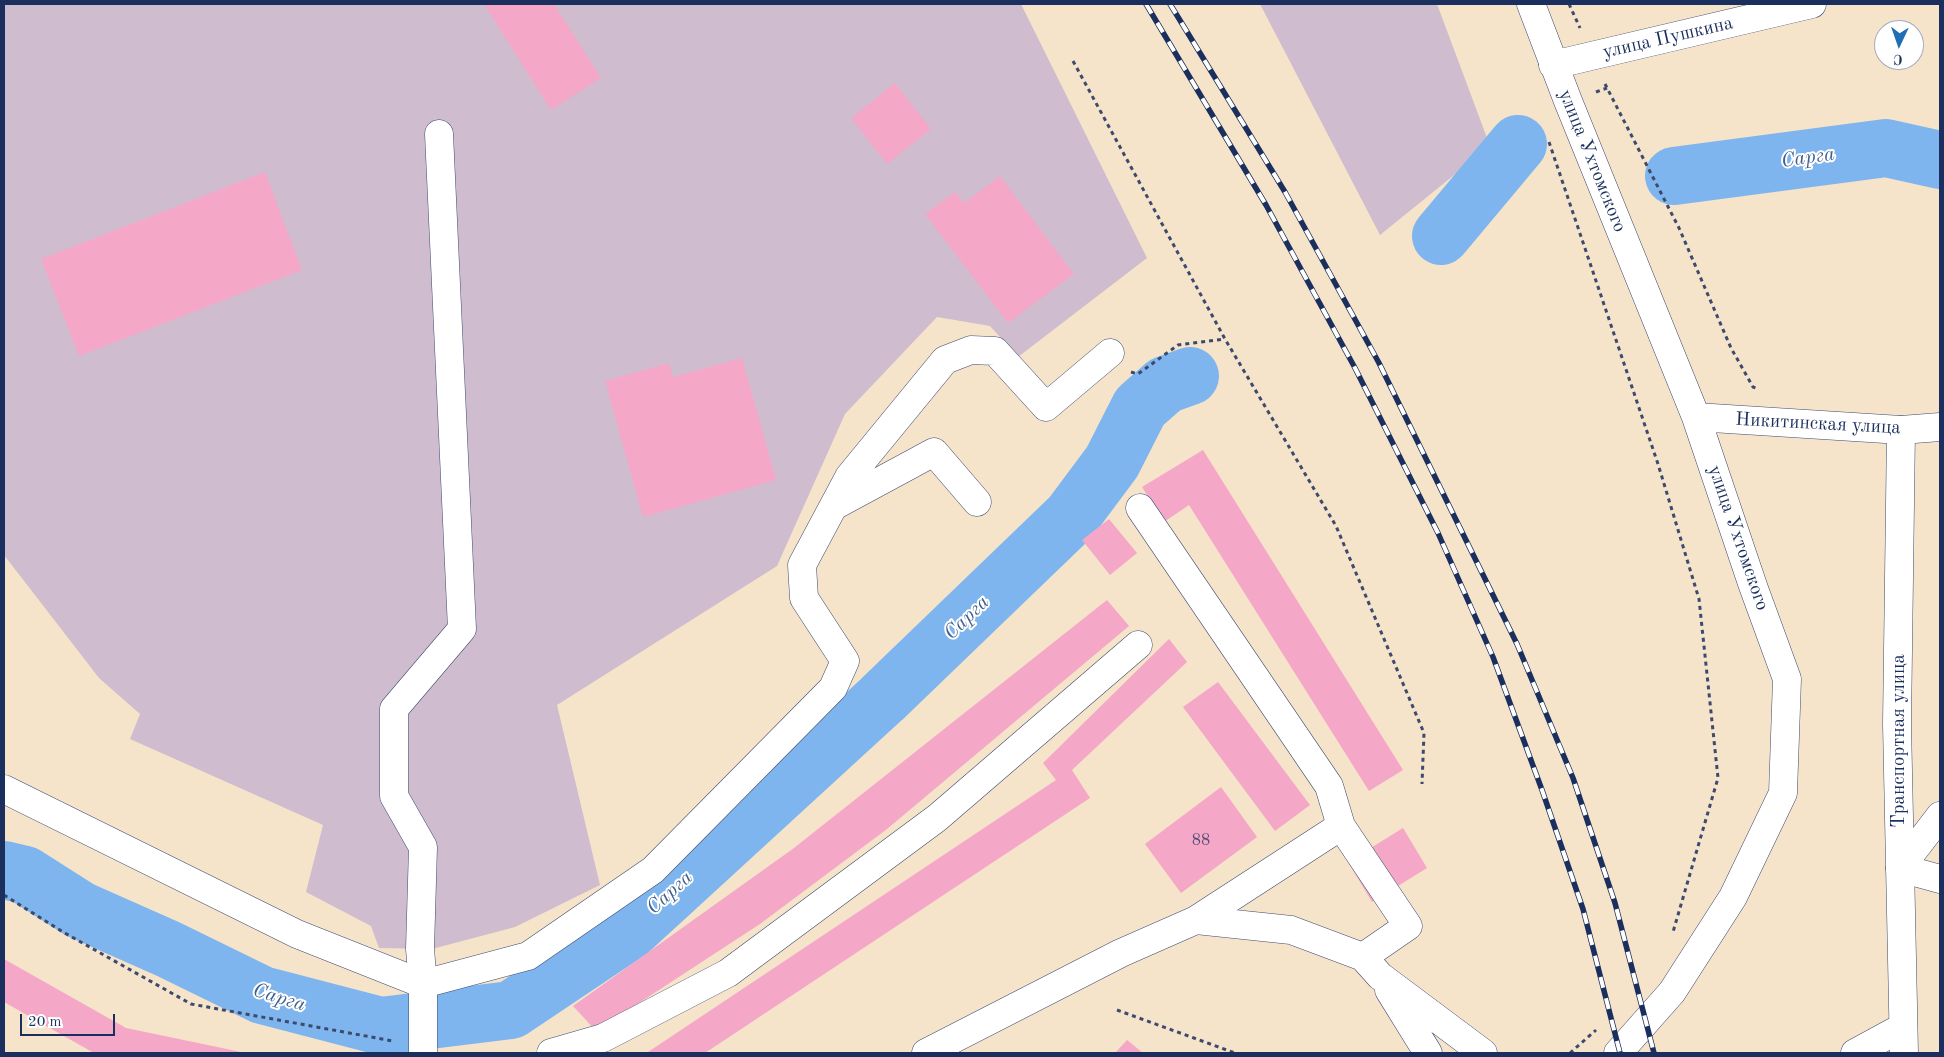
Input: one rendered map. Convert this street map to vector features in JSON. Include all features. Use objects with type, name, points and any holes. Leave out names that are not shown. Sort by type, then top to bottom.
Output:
[{"type":"main road","name":"улица Ухтомского","points":[[1531,4],[1553,65],[1696,417],[1753,586],[1787,679],[1783,793],[1733,897],[1672,992],[1618,1053]]},
{"type":"main road","name":"улица Пушкина","points":[[1553,65],[1812,4]]},
{"type":"main road","points":[[423,1050],[423,984],[420,949],[423,847],[394,796],[394,709],[462,629],[440,134]]},
{"type":"main road","points":[[4,789],[297,934],[423,984],[528,956],[653,870],[833,688],[844,661],[804,598],[802,565],[850,477],[945,360],[971,350],[995,351],[1046,408],[1110,353]]},
{"type":"main road","name":"Никитинская улица","points":[[1696,417],[1901,430],[1940,427]]},
{"type":"main road","name":"Транспортная улица","points":[[1901,430],[1897,724],[1903,1040]]},
{"type":"main road","points":[[834,506],[934,452],[976,502]]},
{"type":"main road","points":[[1140,508],[1329,786],[1340,826],[1408,926],[1372,966]]},
{"type":"main road","points":[[551,1053],[603,1038],[728,973],[937,818],[1138,644]]},
{"type":"main road","points":[[1940,816],[1900,868],[1940,879]]},
{"type":"main road","points":[[926,1053],[1121,953],[1196,920],[1340,826]]},
{"type":"main road","points":[[1196,920],[1291,930],[1372,966],[1483,1053]]},
{"type":"main road","points":[[1372,966],[1428,1053]]},
{"type":"main road","points":[[1855,1053],[1903,1040]]},
{"type":"path","points":[[1570,4],[1591,56],[1679,228],[1731,348],[1753,387],[1762,390]]},
{"type":"path","points":[[1074,61],[1226,339],[1336,526],[1424,733],[1422,784]]},
{"type":"path","points":[[1549,141],[1658,464],[1699,599],[1718,778],[1670,940]]},
{"type":"path","points":[[1110,353],[1125,371],[1138,374],[1178,344],[1226,339]]},
{"type":"path","points":[[4,895],[63,932],[191,1004],[356,1033],[423,1050]]},
{"type":"path","points":[[1117,1010],[1235,1053]]},
{"type":"path","points":[[1570,1053],[1600,1025]]},
{"type":"shaded area","points":[[4,4],[1021,4],[1147,258],[1018,357],[990,326],[937,317],[845,414],[777,566],[557,705],[600,885],[515,927],[432,949],[379,948],[371,926],[306,892],[323,825],[130,739],[140,714],[99,678],[4,555]]},
{"type":"shaded area","points":[[1260,4],[1437,4],[1490,146],[1380,235]]},
{"type":"building","points":[[484,4],[554,4],[601,78],[551,110]]},
{"type":"building","points":[[895,83],[931,129],[887,164],[851,118]]},
{"type":"building","points":[[265,172],[302,270],[79,356],[41,259]]},
{"type":"building","points":[[1000,176],[1074,274],[1008,323],[925,214],[955,192],[964,203]]},
{"type":"building","points":[[742,358],[776,480],[643,517],[605,381],[669,363],[673,377]]},
{"type":"building","points":[[1203,450],[1403,770],[1369,791],[1189,505],[1164,522],[1142,487]]},
{"type":"building","points":[[1109,519],[1137,553],[1110,575],[1082,540]]},
{"type":"building","points":[[1107,600],[1129,626],[887,829],[760,924],[596,1031],[573,1006],[794,848]]},
{"type":"building","points":[[1169,639],[1187,662],[1072,770],[1090,798],[705,1053],[648,1052],[1056,780],[1043,763]]},
{"type":"building","points":[[1218,682],[1310,805],[1275,831],[1183,707]]},
{"type":"building","points":[[1221,787],[1257,837],[1181,893],[1145,844]]},
{"type":"building","points":[[1403,828],[1427,868],[1372,902],[1348,862]]},
{"type":"building","points":[[4,959],[126,1028],[246,1053],[94,1053],[4,1002]]},
{"type":"building","points":[[1127,1040],[1143,1053],[1115,1053]]},
{"type":"waterway","name":"Сарга","points":[[1441,236],[1518,144]]},
{"type":"waterway","name":"Сарга","points":[[1674,176],[1886,148],[1940,160]]},
{"type":"waterway","name":"Сарга","points":[[4,870],[25,875],[80,910],[168,949],[262,995],[381,1026],[511,1010],[629,931],[882,699],[1071,517],[1112,462],[1140,407],[1165,385],[1190,376]]},
{"type":"railway","points":[[1146,4],[1266,205],[1355,368],[1438,533],[1493,657],[1542,790],[1583,909],[1620,1053]]},
{"type":"railway","points":[[1170,4],[1285,192],[1379,363],[1517,644],[1573,778],[1615,903],[1654,1053]]}]
